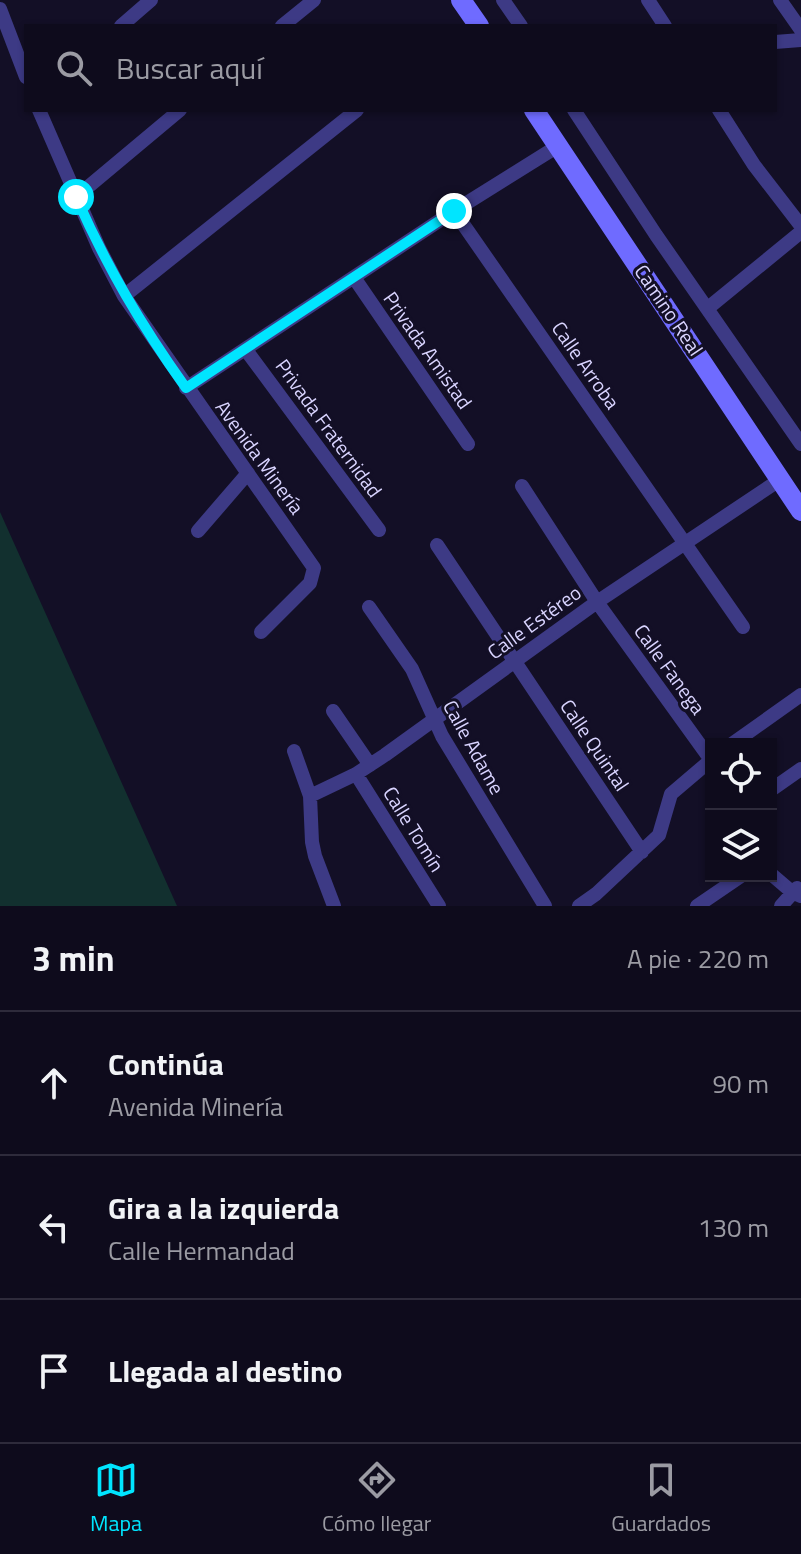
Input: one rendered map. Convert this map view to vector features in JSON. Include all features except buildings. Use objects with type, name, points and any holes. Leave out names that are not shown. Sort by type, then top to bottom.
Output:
[{"type":"street","points":[[123,24],[151,0]]},
{"type":"street","points":[[284,24],[314,0]]},
{"type":"street","points":[[503,0],[520,24]]},
{"type":"street","points":[[648,0],[664,24]]},
{"type":"street","points":[[780,0],[801,30]]},
{"type":"street","points":[[0,9],[24,72]]},
{"type":"street","points":[[777,42],[801,40]]},
{"type":"street","name":"Avenida Minería","points":[[40,112],[99,248],[124,296],[312,563],[315,573],[310,583],[261,632]]},
{"type":"street","points":[[76,197],[178,112]]},
{"type":"street","points":[[124,296],[354,112]]},
{"type":"street","name":"Camino Real","points":[[535,112],[801,511]]},
{"type":"street","name":"Camino Real","points":[[575,112],[656,235],[801,444]]},
{"type":"street","points":[[708,308],[801,229],[720,112]]},
{"type":"street","points":[[186,388],[558,146]]},
{"type":"street","name":"Calle Arroba","points":[[454,211],[743,627]]},
{"type":"street","name":"Privada Amistad","points":[[355,279],[468,444]]},
{"type":"street","name":"Privada Fraternidad","points":[[246,350],[379,530]]},
{"type":"street","points":[[198,531],[248,473]]},
{"type":"street","name":"Calle Estéreo","points":[[310,796],[370,765],[597,602],[781,479]]},
{"type":"street","name":"Calle Fanega","points":[[522,486],[597,602],[705,752]]},
{"type":"street","name":"Calle Quintal","points":[[437,545],[642,852]]},
{"type":"street","name":"Calle Adame","points":[[369,607],[412,669],[434,719],[545,906]]},
{"type":"street","points":[[740,738],[801,695]]},
{"type":"street","points":[[333,711],[370,765]]},
{"type":"street","points":[[294,751],[310,796],[312,842],[334,906]]},
{"type":"street","points":[[579,906],[596,894],[662,831],[667,803],[675,789],[705,765]]},
{"type":"street","points":[[777,786],[801,769]]},
{"type":"street","name":"Calle Tomín","points":[[356,774],[439,906]]},
{"type":"street","points":[[777,878],[798,891],[781,906]]},
{"type":"street","points":[[697,906],[732,882]]},
{"type":"green space","points":[[0,512],[177,906],[0,906]]},
{"type":"route","points":[[76,197],[124,296],[186,388],[454,211]]}]
